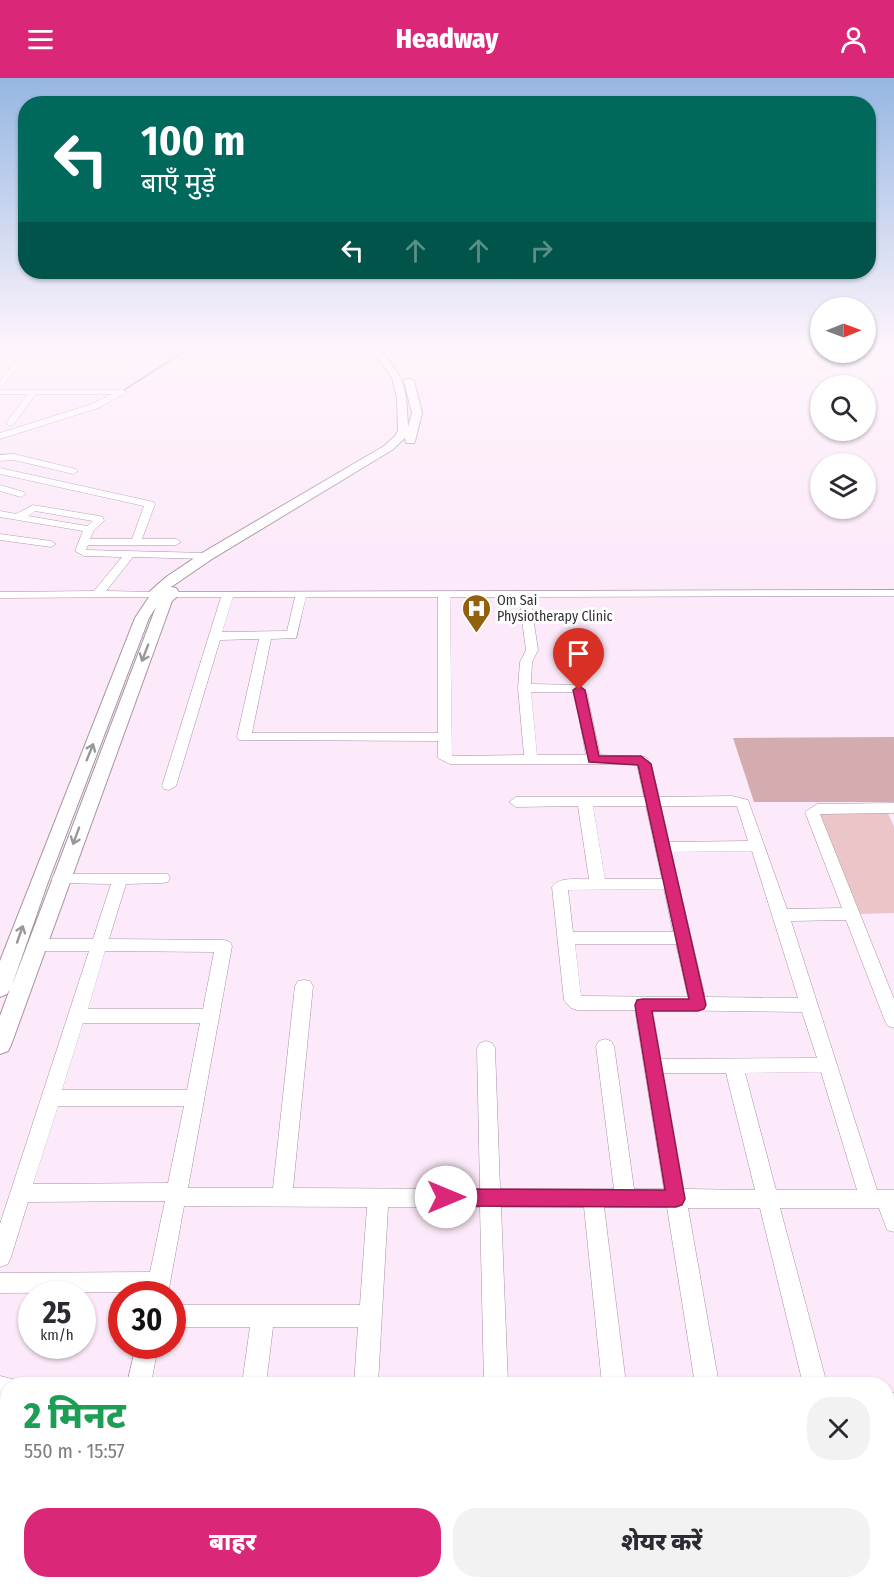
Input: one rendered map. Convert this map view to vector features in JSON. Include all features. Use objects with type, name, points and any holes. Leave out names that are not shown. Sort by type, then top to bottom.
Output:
[{"type":"main road","points":[[0,989],[6,958],[39,882],[142,618],[163,595],[207,556],[373,457],[400,438],[404,417]]},
{"type":"main road","points":[[0,1044],[163,595],[207,565],[404,448],[411,441],[416,417]]},
{"type":"street","points":[[15,423],[18,417]]},
{"type":"street","points":[[0,430],[28,417]]},
{"type":"street","points":[[0,436],[59,417]]},
{"type":"street","points":[[0,423],[15,423]]},
{"type":"street","points":[[0,458],[14,457],[73,471]]},
{"type":"street","points":[[0,471],[150,504],[136,542]]},
{"type":"street","points":[[0,488],[21,494]]},
{"type":"street","points":[[0,514],[18,517],[33,508],[100,520],[89,529],[81,552],[207,556]]},
{"type":"street","points":[[0,537],[51,544]]},
{"type":"street","points":[[85,542],[176,543]]},
{"type":"street","points":[[97,595],[131,553]]},
{"type":"street","points":[[444,593],[443,737],[445,758],[450,760],[641,760],[644,764],[698,1005]]},
{"type":"street","points":[[524,593],[532,650],[526,662],[524,688],[531,760]]},
{"type":"street","points":[[0,595],[894,593]]},
{"type":"street","points":[[169,786],[228,594]]},
{"type":"street","points":[[215,636],[292,635],[301,594]]},
{"type":"street","points":[[266,636],[244,737],[443,737]]},
{"type":"street","points":[[524,688],[579,690],[594,760]]},
{"type":"street","points":[[516,802],[732,801],[743,803],[828,1065],[894,1223]]},
{"type":"street","points":[[585,802],[598,884]]},
{"type":"street","points":[[893,811],[817,809],[812,812],[851,914],[887,988],[894,1020]]},
{"type":"street","points":[[662,847],[758,846]]},
{"type":"street","points":[[60,879],[162,878]]},
{"type":"street","points":[[0,1257],[120,879]]},
{"type":"street","points":[[670,884],[565,884],[560,887],[573,1000],[583,1005],[809,1005]]},
{"type":"street","points":[[781,915],[851,914]]},
{"type":"street","points":[[566,938],[683,938]]},
{"type":"street","points":[[36,945],[224,946],[159,1281]]},
{"type":"street","points":[[282,1197],[304,986]]},
{"type":"street","points":[[643,1005],[706,1377]]},
{"type":"street","points":[[76,1016],[210,1016]]},
{"type":"street","points":[[605,1046],[625,1198]]},
{"type":"street","points":[[486,1048],[496,1377]]},
{"type":"street","points":[[734,1065],[813,1377]]},
{"type":"street","points":[[653,1066],[828,1065]]},
{"type":"street","points":[[51,1098],[194,1098]]},
{"type":"street","points":[[21,1193],[282,1197],[883,1199]]},
{"type":"street","points":[[366,1377],[378,1197]]},
{"type":"street","points":[[593,1198],[613,1377]]},
{"type":"street","points":[[0,1283],[108,1286]]},
{"type":"street","points":[[186,1316],[370,1316]]},
{"type":"street","points":[[255,1377],[263,1316]]},
{"type":"street","points":[[140,1377],[144,1359]]},
{"type":"shaded area","points":[[894,737],[894,802],[754,802],[733,738]]},
{"type":"shaded area","points":[[887,811],[894,827],[894,913],[860,914],[819,812]]},
{"type":"place","name":"Om Sai Physiotherapy Clinic","points":[[476,634]]},
{"type":"route","points":[[446,1197],[676,1199],[643,1005],[698,1005],[644,764],[641,760],[633,759],[594,760],[579,690]]}]
